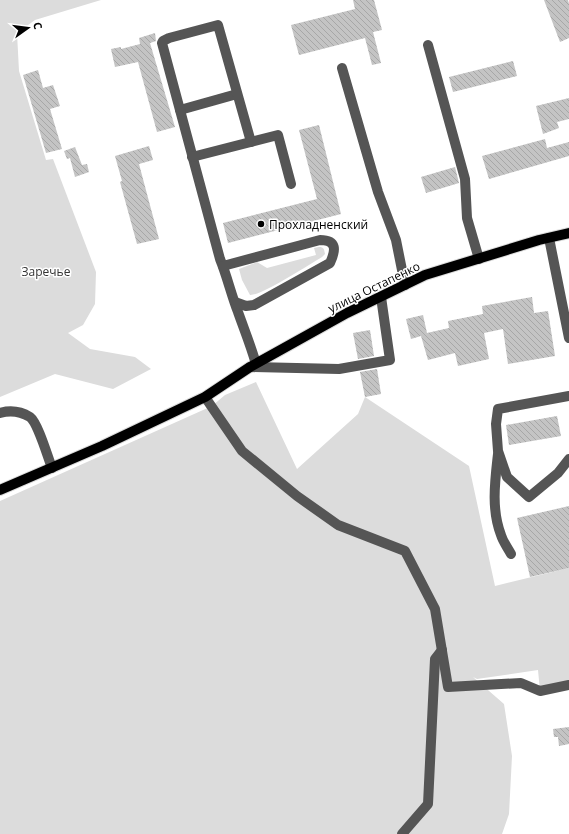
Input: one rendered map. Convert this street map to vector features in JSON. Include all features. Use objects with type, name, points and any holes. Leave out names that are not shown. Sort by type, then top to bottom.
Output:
[{"type":"main road","name":"улица Остапенко","points":[[0,490],[147,426],[206,397],[253,366],[347,312],[425,275],[569,233]]},
{"type":"lane","points":[[251,142],[218,25],[169,38],[163,41],[162,43],[192,157],[223,266],[250,342],[253,366],[339,369],[390,360],[381,297]]},
{"type":"lane","points":[[428,45],[465,179],[467,218],[479,259]]},
{"type":"lane","points":[[342,68],[378,192],[396,240],[406,285]]},
{"type":"lane","points":[[180,110],[237,94]]},
{"type":"lane","points":[[192,157],[278,135],[291,184]]},
{"type":"lane","points":[[549,238],[569,338]]},
{"type":"lane","points":[[223,266],[320,240],[328,240],[332,244],[335,252],[330,263],[254,305],[246,306],[235,302]]},
{"type":"lane","points":[[511,554],[501,535],[494,503],[494,483],[498,451],[496,424],[498,409],[569,396]]},
{"type":"lane","points":[[206,397],[242,451],[296,496],[338,525],[405,552],[435,609],[448,687],[521,683],[540,690],[569,685]]},
{"type":"lane","points":[[0,412],[11,410],[30,417],[37,426],[52,468]]},
{"type":"lane","points":[[498,451],[507,477],[529,496],[558,473],[569,459]]},
{"type":"lane","points":[[402,834],[428,804],[435,659],[442,650]]},
{"type":"green space","name":"Заречье","points":[[0,0],[101,0],[35,20],[17,33],[19,71],[46,160],[53,159],[96,272],[95,304],[83,325],[68,333],[90,349],[135,357],[151,369],[113,389],[55,374],[0,397]]},
{"type":"green space","points":[[314,248],[323,248],[325,254],[322,257],[274,285],[256,294],[250,295],[242,280],[239,269],[257,262],[267,268],[316,255]]},
{"type":"green space","points":[[256,382],[297,469],[358,414],[365,397],[469,466],[495,586],[569,568],[569,685],[540,691],[538,670],[477,679],[473,677],[504,704],[512,756],[509,814],[502,834],[0,834],[0,501],[212,406],[225,395]]},
{"type":"building","points":[[353,0],[374,0],[382,30],[373,32],[381,63],[372,65],[365,38],[299,55],[291,25],[355,9]]},
{"type":"building","points":[[544,0],[568,0],[569,38],[560,42]]},
{"type":"building","points":[[155,33],[156,41],[150,43],[175,127],[157,132],[138,62],[115,67],[111,49],[121,47],[121,49],[140,44],[139,38]]},
{"type":"building","points":[[513,61],[517,76],[453,92],[449,77]]},
{"type":"building","points":[[38,70],[43,88],[53,85],[60,106],[50,109],[62,149],[46,153],[23,75]]},
{"type":"building","points":[[569,98],[569,119],[557,122],[559,128],[543,134],[536,106]]},
{"type":"building","points":[[319,125],[341,214],[228,243],[223,223],[317,199],[299,130]]},
{"type":"building","points":[[545,139],[547,148],[569,142],[569,156],[489,179],[482,156]]},
{"type":"building","points":[[149,146],[153,160],[139,164],[159,239],[137,244],[120,182],[122,181],[115,156]]},
{"type":"building","points":[[75,147],[82,165],[87,164],[89,172],[75,177],[70,158],[67,159],[64,151]]},
{"type":"building","points":[[455,167],[459,183],[426,193],[421,177]]},
{"type":"building","points":[[532,297],[534,313],[548,311],[555,356],[508,364],[503,329],[484,333],[489,359],[458,366],[455,353],[428,360],[421,336],[411,339],[406,319],[423,315],[427,333],[449,328],[448,321],[483,314],[482,306]]},
{"type":"building","points":[[370,330],[374,356],[358,359],[353,333]]},
{"type":"building","points":[[377,369],[381,394],[365,397],[360,372]]},
{"type":"building","points":[[557,416],[561,436],[509,445],[506,425]]},
{"type":"building","points":[[569,506],[569,568],[530,577],[517,518]]},
{"type":"building","points":[[569,727],[569,744],[559,746],[558,737],[554,737],[553,729]]},
{"type":"place","name":"Прохладненский","points":[[261,224]]}]
